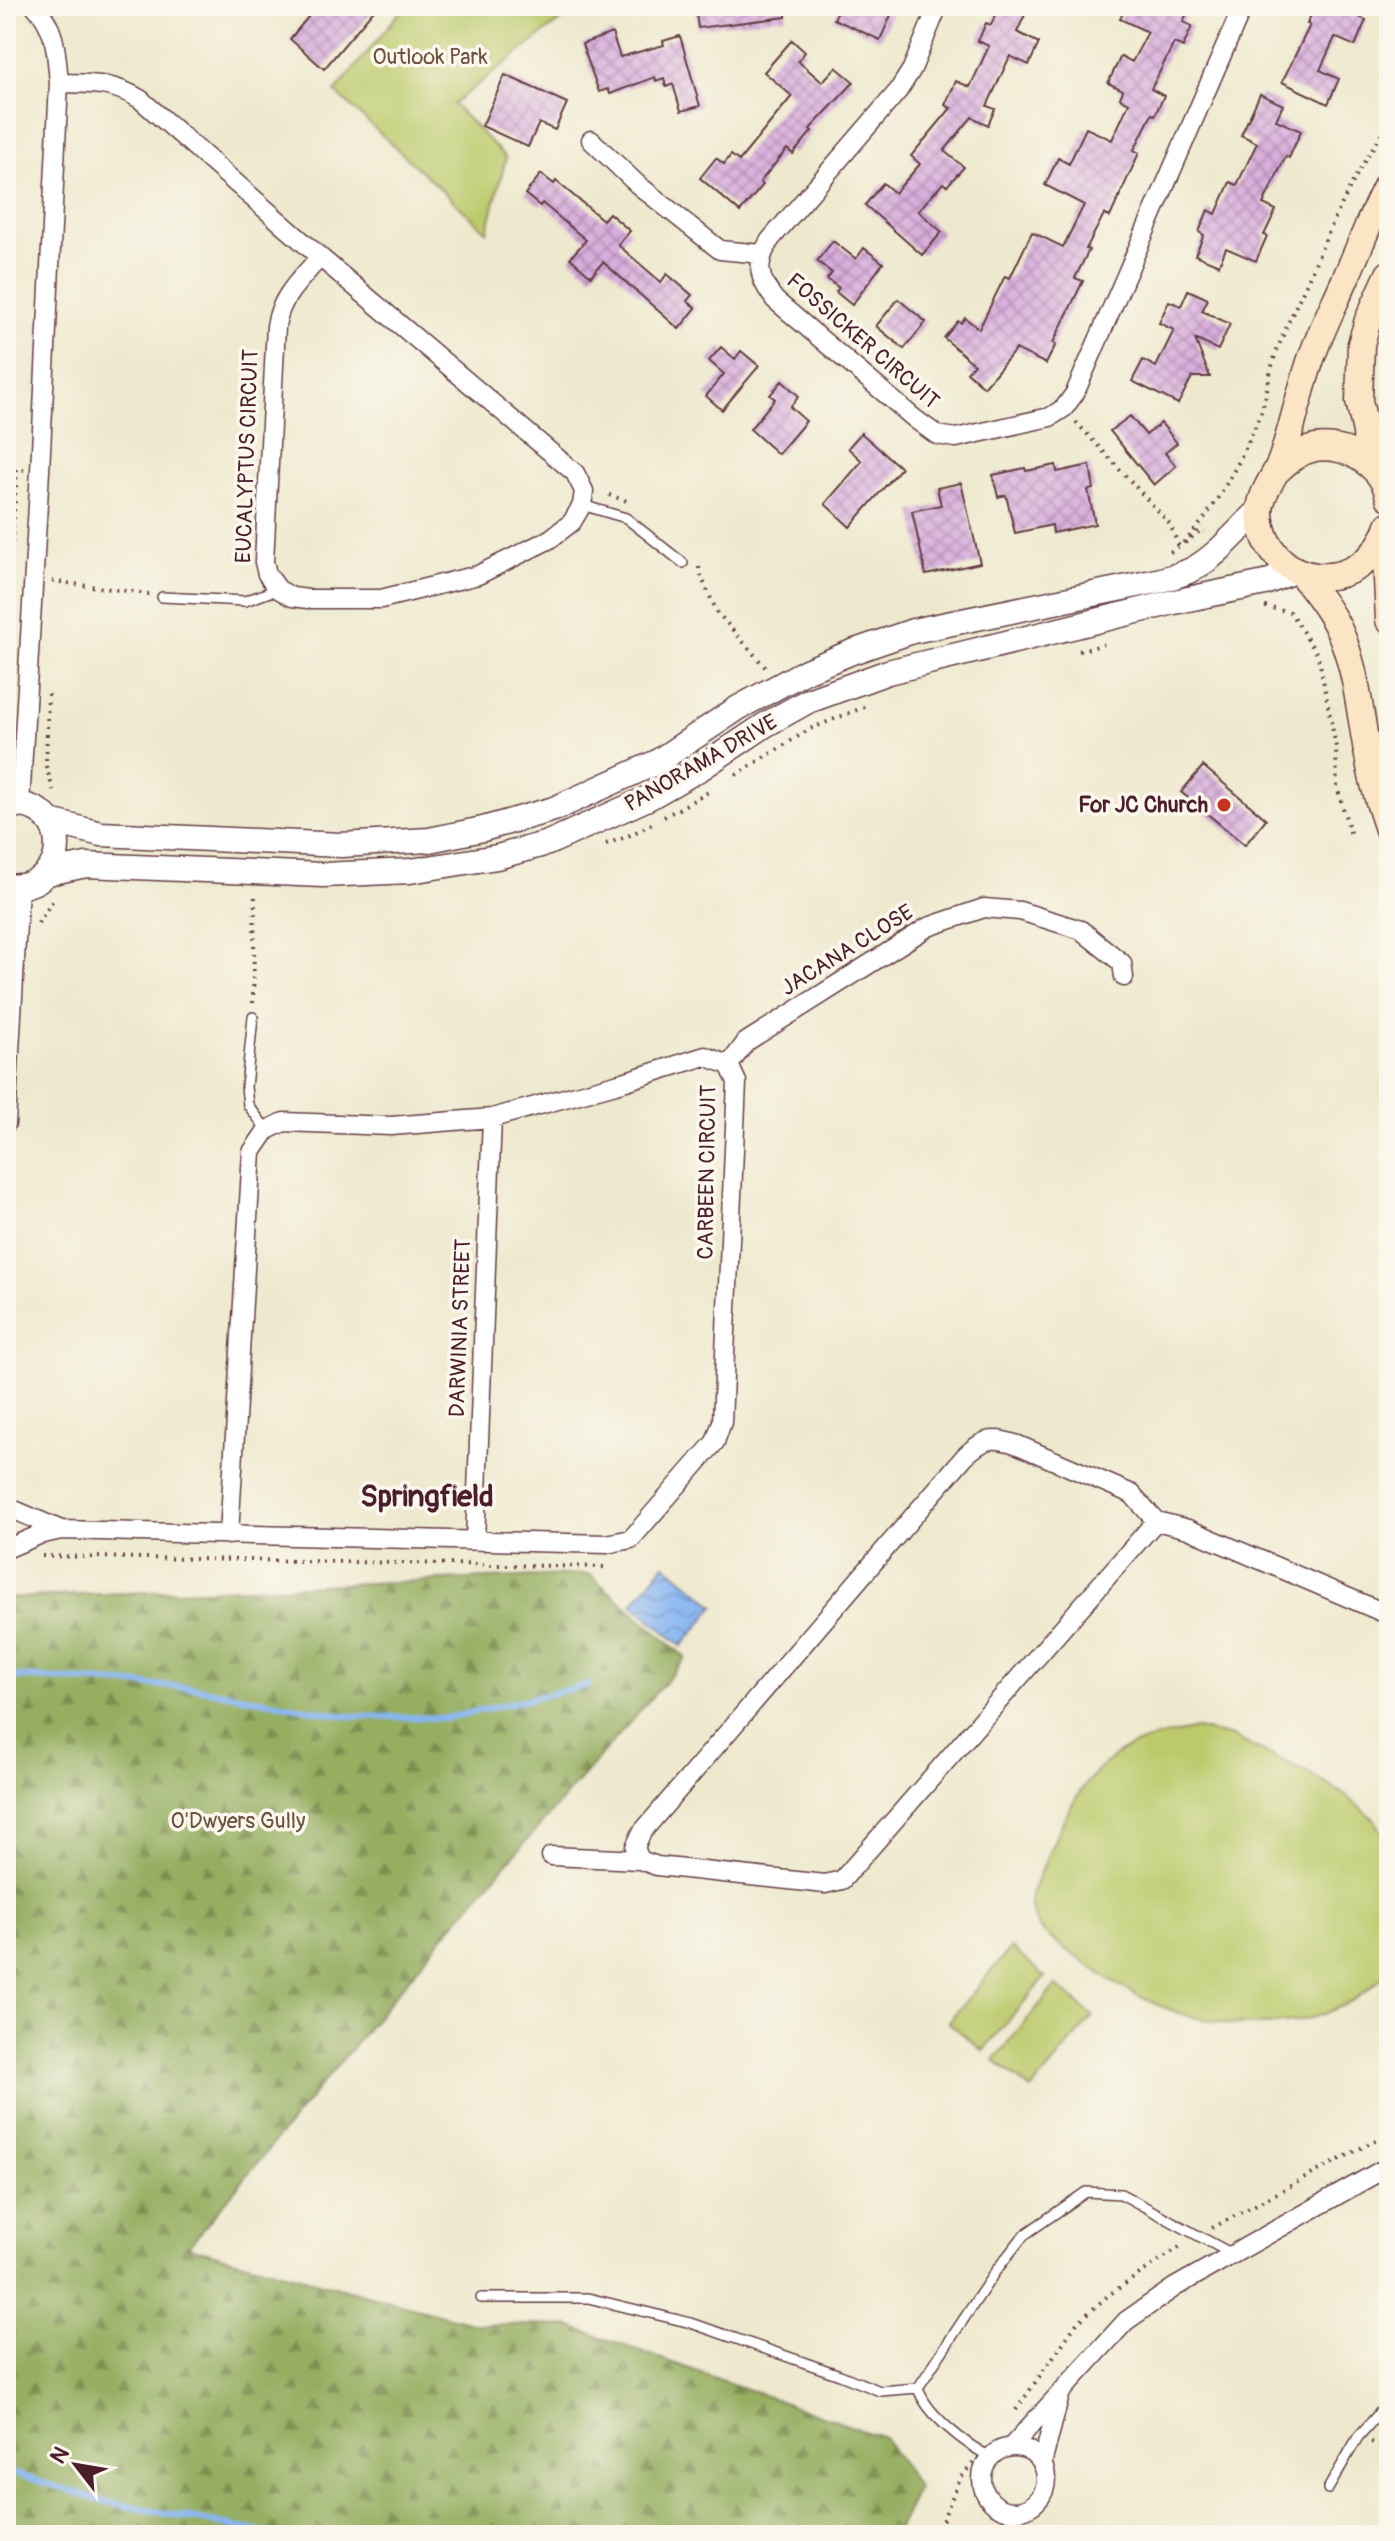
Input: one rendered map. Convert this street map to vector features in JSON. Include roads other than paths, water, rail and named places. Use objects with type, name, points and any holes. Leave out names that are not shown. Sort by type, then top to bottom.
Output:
[{"type":"main road","points":[[1389,181],[1312,356],[1277,471],[1264,494],[1260,510],[1266,538],[1273,550],[1298,571],[1328,610],[1340,633],[1363,719],[1368,760],[1389,832]]},
{"type":"main road","points":[[1367,463],[1366,432],[1359,401],[1361,344],[1368,320],[1389,274]]},
{"type":"main road","points":[[1277,471],[1292,457],[1316,448],[1352,452],[1381,476],[1389,497]]},
{"type":"main road","points":[[1298,571],[1315,576],[1350,572],[1376,554],[1387,532]]},
{"type":"main road","points":[[1387,532],[1389,620]]},
{"type":"street","points":[[13,805],[40,471],[59,83],[54,36],[35,6]]},
{"type":"street","points":[[591,140],[637,184],[720,250],[762,254],[770,240],[898,91],[912,69],[938,6]]},
{"type":"street","name":"FOSSICKER CIRCUIT","points":[[762,254],[761,282],[775,300],[937,435],[956,438],[1050,417],[1064,408],[1075,393],[1243,6]]},
{"type":"street","points":[[59,83],[104,84],[122,88],[140,99],[320,257],[575,473],[584,491],[582,505]]},
{"type":"street","name":"EUCALYPTUS CIRCUIT","points":[[320,257],[287,295],[279,309],[276,326],[264,562],[267,574],[278,589],[292,597],[308,599],[381,599],[478,575],[550,539],[572,522],[582,505]]},
{"type":"street","name":"PANORAMA DRIVE","points":[[13,805],[56,812],[101,834],[341,845],[429,840],[483,829],[554,809],[657,762],[738,708],[806,671],[852,652],[913,631],[1157,581],[1192,570],[1217,552],[1260,510]]},
{"type":"street","name":"PANORAMA DRIVE","points":[[12,887],[39,880],[54,882],[86,865],[323,875],[410,871],[497,857],[548,843],[648,798],[808,701],[888,672],[1174,602],[1265,583],[1298,571]]},
{"type":"street","points":[[54,882],[58,847],[56,812]]},
{"type":"street","points":[[6,1124],[16,938],[12,887]]},
{"type":"street","name":"JACANA CLOSE","points":[[729,1065],[746,1042],[928,927],[984,908],[1020,911],[1081,930],[1122,963],[1124,977]]},
{"type":"street","name":"CARBEEN CIRCUIT","points":[[6,1548],[61,1530],[607,1544],[631,1539],[715,1442],[722,1422],[737,1082],[729,1065],[705,1056],[492,1118],[391,1126],[284,1122],[267,1130]]},
{"type":"street","name":"DARWINIA STREET","points":[[475,1541],[492,1118]]},
{"type":"street","points":[[229,1535],[252,1152],[267,1130]]},
{"type":"street","points":[[640,1860],[635,1847],[642,1832],[980,1442],[1000,1439],[1132,1494],[1156,1521],[1188,1529],[1389,1615]]},
{"type":"street","points":[[6,1548],[15,1531],[15,1519],[9,1504]]},
{"type":"street","name":"CARBEEN CIRCUIT","points":[[9,1504],[61,1530]]},
{"type":"street","points":[[551,1856],[640,1860],[657,1866],[825,1884],[842,1880],[1156,1521]]},
{"type":"street","points":[[1011,2447],[1030,2451],[1042,2464],[1046,2479],[1042,2494],[1025,2509],[1009,2510],[995,2505],[985,2493],[983,2470],[986,2454],[1011,2447],[1126,2321],[1175,2287],[1389,2166]]},
{"type":"street","points":[[1042,2464],[1060,2393]]},
{"type":"lane","points":[[582,505],[626,518],[683,563]]},
{"type":"lane","points":[[162,597],[245,601],[278,589]]},
{"type":"lane","points":[[253,1017],[246,1087],[248,1105],[267,1130]]},
{"type":"lane","points":[[918,2388],[995,2272],[1024,2235],[1086,2192],[1121,2194],[1234,2255]]},
{"type":"lane","points":[[481,2298],[588,2298],[691,2323],[880,2391],[918,2388]]},
{"type":"lane","points":[[918,2388],[922,2401],[935,2417],[986,2454]]},
{"type":"lane","points":[[1328,2489],[1358,2437],[1389,2402]]},
{"type":"water","points":[[665,1564],[715,1606],[682,1646],[632,1604]]},
{"type":"waterway","points":[[6,1676],[197,1688],[345,1716],[447,1718],[588,1685]]},
{"type":"waterway","points":[[6,2471],[107,2502],[276,2535]]},
{"type":"waterway","points":[[458,2535],[536,2530]]},
{"type":"place","name":"For JC Church","points":[[1224,805]]},
{"type":"district","name":"Springfield","points":[[427,1496]]},
{"type":"park label","name":"Outlook Park","points":[[430,57]]},
{"type":"park label","name":"O'Dwyers Gully","points":[[238,1821]]}]
